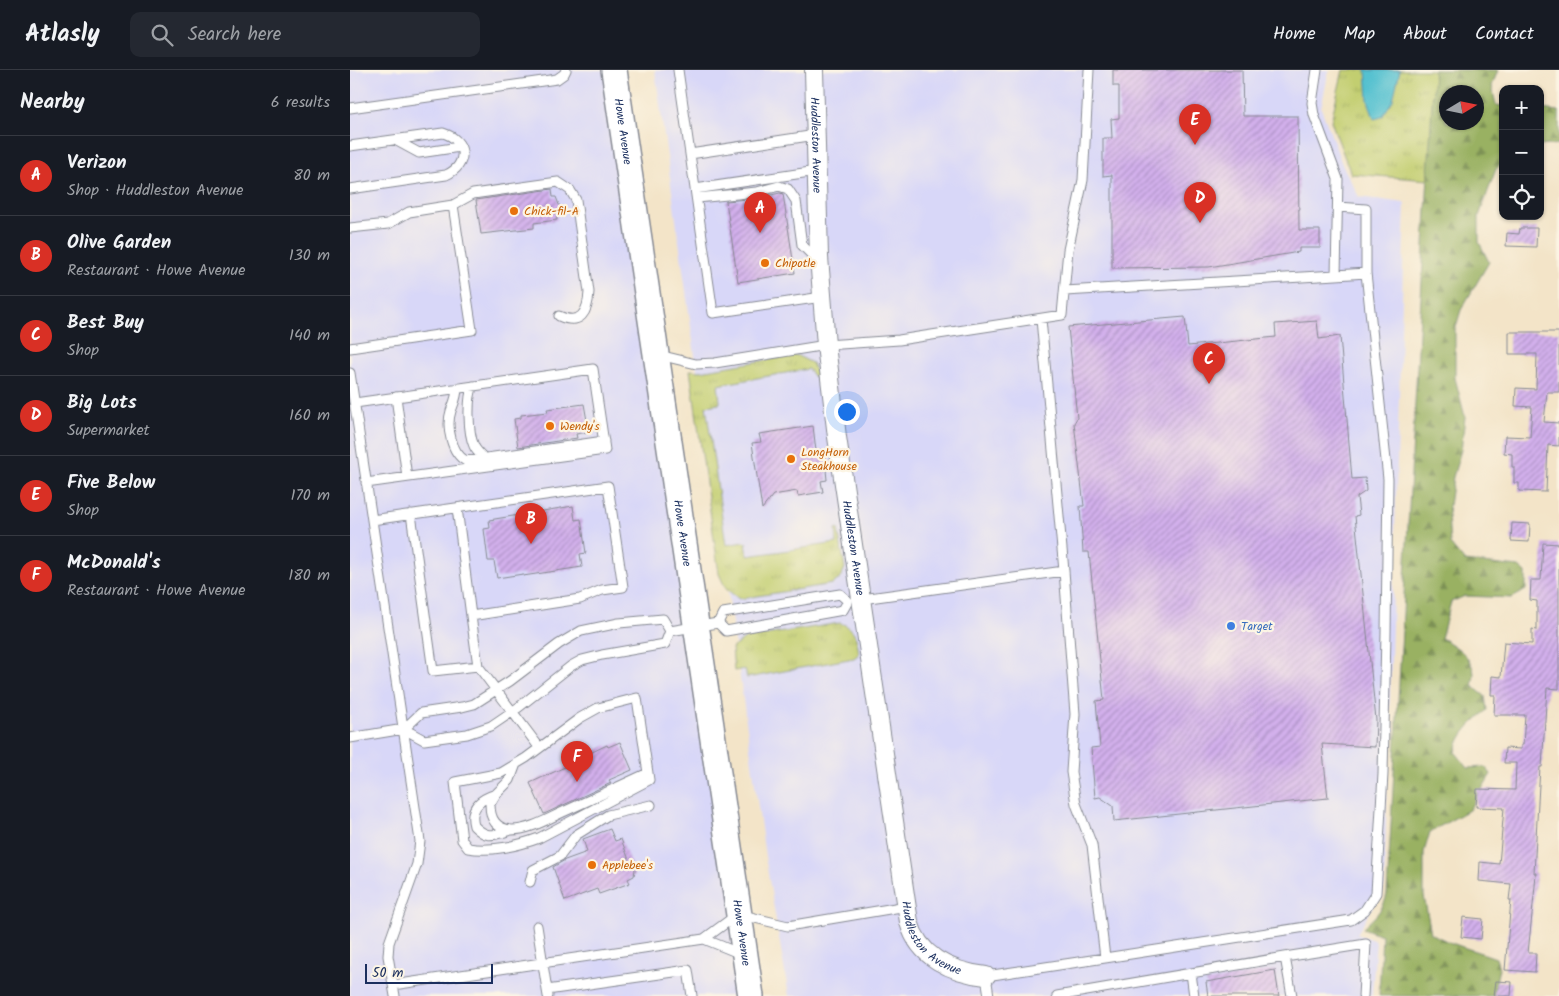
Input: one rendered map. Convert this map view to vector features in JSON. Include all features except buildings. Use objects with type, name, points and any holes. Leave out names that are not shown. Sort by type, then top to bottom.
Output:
[{"type":"street","name":"Howe Avenue","points":[[614,70],[656,354],[707,625],[738,914],[751,996]]},
{"type":"street","name":"Huddleston Avenue","points":[[814,70],[819,257],[826,345],[837,436],[906,906],[911,930],[917,941],[931,956],[941,964],[962,972],[986,976]]},
{"type":"lane","points":[[350,108],[557,79],[566,70]]},
{"type":"lane","points":[[678,70],[714,313],[822,298]]},
{"type":"lane","points":[[656,354],[683,362],[706,364],[826,345],[899,340],[1062,315],[1068,250],[1083,180],[1089,70]]},
{"type":"lane","points":[[1317,70],[1312,103],[1318,128],[1338,179],[1336,275]]},
{"type":"lane","points":[[350,146],[443,133],[454,139],[463,155],[462,161],[456,170],[446,175],[350,189]]},
{"type":"lane","points":[[690,154],[816,135]]},
{"type":"lane","points":[[395,140],[419,153],[460,147]]},
{"type":"lane","points":[[696,194],[817,171]]},
{"type":"lane","points":[[350,228],[388,224],[409,212],[453,205],[473,194],[558,182],[570,190],[576,200],[589,292],[586,312],[578,319],[568,320],[559,316]]},
{"type":"lane","points":[[696,194],[757,192],[780,186],[788,189],[796,201],[802,245],[812,255],[819,257]]},
{"type":"lane","points":[[350,348],[472,330],[453,205]]},
{"type":"lane","points":[[989,996],[986,976],[1352,920],[1365,910],[1376,893],[1383,774],[1388,480],[1366,273],[1366,210],[1338,207]]},
{"type":"lane","points":[[1065,291],[1366,273]]},
{"type":"lane","points":[[1041,318],[1076,714],[1071,772],[1076,804],[1092,845],[1105,958]]},
{"type":"lane","points":[[354,403],[593,369],[604,441],[605,450],[366,483]]},
{"type":"lane","points":[[350,373],[413,789],[420,849],[417,864],[389,943],[388,956],[395,996]]},
{"type":"lane","points":[[473,386],[470,393],[472,439],[474,446],[484,458]]},
{"type":"lane","points":[[458,388],[450,421],[454,446],[458,455],[466,461],[604,441]]},
{"type":"lane","points":[[396,397],[407,477]]},
{"type":"lane","points":[[372,520],[608,486],[623,587],[602,590],[580,599],[471,616]]},
{"type":"lane","points":[[457,508],[478,666],[539,747]]},
{"type":"lane","points":[[411,514],[433,671],[478,666]]},
{"type":"lane","points":[[862,599],[1064,571]]},
{"type":"lane","points":[[670,631],[707,625],[726,631],[842,610],[848,601],[840,594],[723,613],[707,625]]},
{"type":"lane","points":[[350,738],[404,729],[421,713],[474,704],[497,690],[559,644],[581,631],[619,623],[663,619],[670,631],[666,644],[602,654],[582,660],[556,677],[491,726],[467,734],[424,740],[404,729]]},
{"type":"lane","points":[[637,698],[649,780],[539,838],[488,849],[468,848],[462,840],[455,782],[501,773],[539,747],[580,718],[598,708],[637,698]]},
{"type":"lane","points":[[512,830],[495,824],[490,804],[496,794],[510,780],[516,764]]},
{"type":"lane","points":[[496,794],[480,801],[473,813],[474,826],[485,835],[525,827],[547,819],[648,773]]},
{"type":"lane","points":[[530,882],[532,870],[560,856],[576,834],[585,828],[608,815],[652,805]]},
{"type":"lane","points":[[393,985],[704,939],[738,914],[788,926],[906,906]]},
{"type":"lane","points":[[537,926],[548,993],[688,970],[692,996]]},
{"type":"lane","points":[[704,939],[745,956]]},
{"type":"lane","points":[[1056,996],[1366,944],[1363,996]]},
{"type":"lane","points":[[1285,957],[1292,996]]},
{"type":"lane","points":[[1191,973],[1194,996]]},
{"type":"shaded area","points":[[350,70],[614,70],[751,996],[350,996]]},
{"type":"shaded area","points":[[655,70],[1329,70],[1321,108],[1342,164],[1359,197],[1405,203],[1384,887],[1357,934],[1376,941],[1372,996],[789,996],[765,856]]},
{"type":"green space","points":[[1343,70],[1435,70],[1429,180],[1351,174],[1331,121]]},
{"type":"green space","points":[[1434,70],[1498,70],[1492,86],[1496,105],[1499,105],[1499,166],[1496,169],[1479,216],[1479,242],[1489,262],[1461,310],[1455,330],[1455,378],[1465,417],[1461,450],[1453,477],[1448,513],[1450,544],[1464,561],[1519,567],[1526,573],[1526,590],[1512,598],[1465,596],[1451,602],[1441,638],[1465,654],[1474,671],[1472,686],[1485,696],[1487,710],[1463,734],[1456,753],[1468,768],[1485,767],[1491,774],[1469,810],[1430,832],[1424,852],[1424,896],[1431,933],[1455,944],[1496,958],[1499,968],[1493,996],[1379,996],[1382,935],[1363,928],[1375,917],[1386,899]]},
{"type":"green space","points":[[1544,109],[1559,111],[1559,144],[1544,146]]},
{"type":"green space","points":[[796,355],[812,363],[817,375],[814,377],[808,369],[718,385],[719,404],[706,406],[726,545],[746,543],[748,556],[837,543],[836,530],[838,529],[845,568],[840,579],[832,584],[739,599],[726,589],[719,574],[690,370],[700,371]]},
{"type":"green space","points":[[840,623],[853,631],[855,635],[859,654],[854,658],[747,678],[745,669],[734,671],[732,648],[746,638]]},
{"type":"water","points":[[1366,70],[1400,70],[1393,100],[1382,117],[1374,119],[1368,100]]},
{"type":"place","name":"Five Below","points":[[1195,145]]},
{"type":"place","name":"Chick-fil-A","points":[[514,211]]},
{"type":"place","name":"Big Lots","points":[[1200,223]]},
{"type":"place","name":"Verizon","points":[[760,233]]},
{"type":"place","name":"Chipotle","points":[[765,263]]},
{"type":"place","name":"Best Buy","points":[[1209,384]]},
{"type":"place","name":"Wendy's","points":[[550,426]]},
{"type":"place","name":"LongHorn Steakhouse","points":[[791,459]]},
{"type":"place","name":"Olive Garden","points":[[531,544]]},
{"type":"place","name":"Target","points":[[1231,626]]},
{"type":"place","name":"McDonald's","points":[[577,782]]},
{"type":"place","name":"Applebee's","points":[[592,865]]}]
